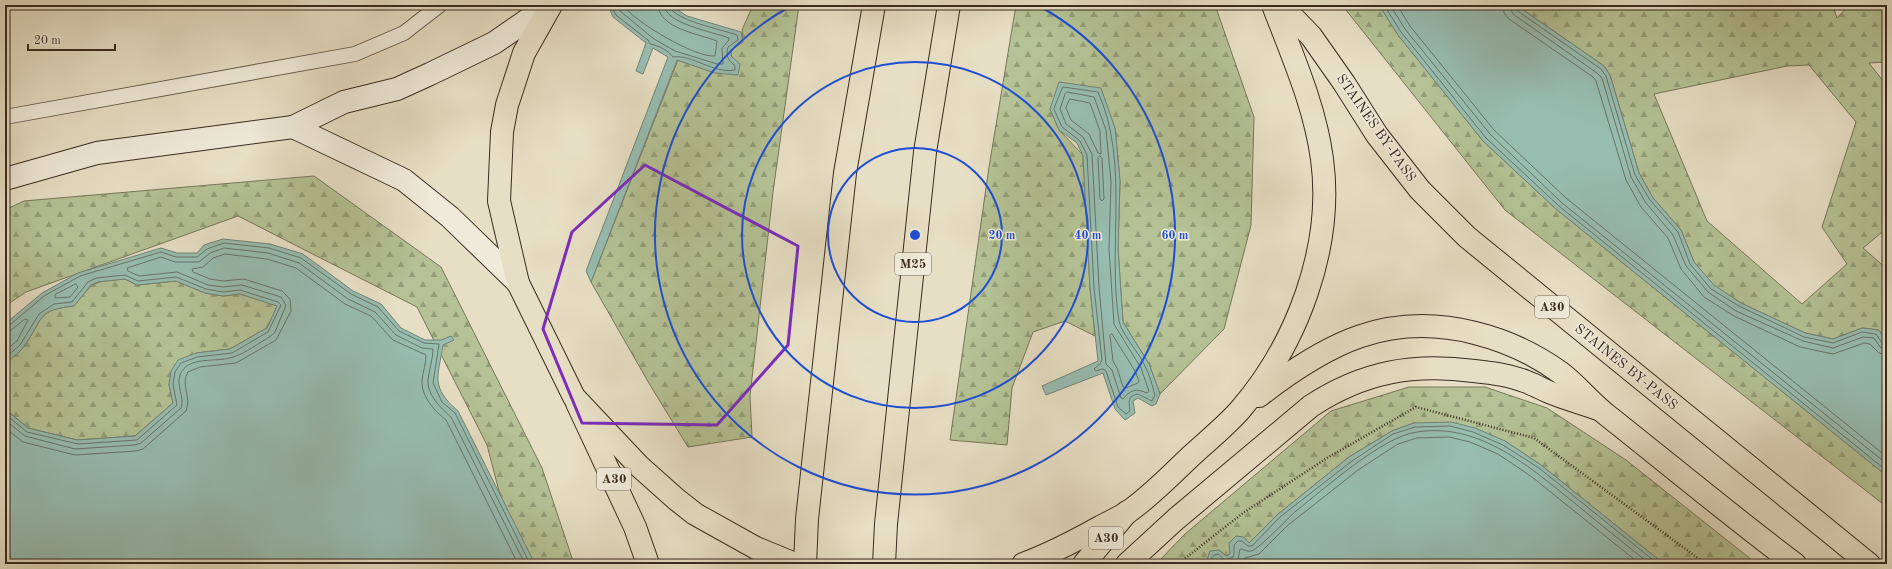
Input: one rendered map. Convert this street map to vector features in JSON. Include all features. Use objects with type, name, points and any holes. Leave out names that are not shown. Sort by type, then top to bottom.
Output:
[{"type":"main road","points":[[5,179],[97,153],[293,127],[344,102],[397,89],[430,74],[494,43],[550,5]]},
{"type":"main road","points":[[550,5],[524,54],[507,105],[502,132],[499,201],[518,283],[574,397],[639,466],[695,514],[756,548],[795,564]]},
{"type":"main road","points":[[805,564],[807,519],[845,173],[874,5]]},
{"type":"main road","name":"M25","points":[[884,564],[886,524],[925,152],[950,5]]},
{"type":"main road","points":[[1023,564],[1065,546],[1127,512],[1164,482],[1240,410],[1277,358],[1295,321],[1314,273],[1324,226],[1323,160],[1317,128],[1308,98],[1273,5]]},
{"type":"main road","name":"STAINES BY-PASS","points":[[1281,5],[1311,36],[1344,83],[1377,135],[1420,190],[1466,237],[1869,564]]},
{"type":"main road","points":[[293,127],[404,180],[450,217],[518,283]]},
{"type":"main road","name":"A30","points":[[1240,410],[1286,375],[1345,342],[1372,332],[1400,326],[1426,325],[1460,329],[1491,337],[1519,347],[1562,374],[1598,409],[1683,475],[1736,520],[1795,564]]},
{"type":"main road","name":"A30","points":[[1127,564],[1176,519],[1310,406],[1335,390],[1359,381],[1406,369],[1456,368],[1496,373],[1527,382],[1550,393],[1598,409]]},
{"type":"main road","name":"A30","points":[[574,397],[632,519],[648,564]]},
{"type":"main road","name":"A30","points":[[1084,564],[1127,512]]},
{"type":"lane","points":[[5,117],[354,54],[404,33],[440,5]]},
{"type":"path","points":[[1178,564],[1243,513],[1327,458],[1416,407],[1534,438],[1706,564]]},
{"type":"highlighted area","points":[[645,165],[798,246],[788,345],[717,425],[582,423],[543,329],[572,232]]},
{"type":"green space","points":[[753,5],[799,5],[773,192],[750,396],[752,437],[688,447],[650,385],[591,282],[678,60],[715,73],[731,56],[731,50],[743,42],[742,30]]},
{"type":"green space","points":[[1016,5],[1215,5],[1254,117],[1251,225],[1224,329],[1160,394],[1149,364],[1123,322],[1118,249],[1120,181],[1115,128],[1050,109],[1059,130],[1083,155],[1090,288],[1095,336],[1065,321],[1033,332],[1012,388],[1007,445],[950,440],[989,167]]},
{"type":"green space","points":[[1342,5],[1379,5],[1398,35],[1483,141],[1556,209],[1887,476],[1887,507],[1505,210]]},
{"type":"green space","points":[[1516,5],[1834,5],[1837,18],[1849,5],[1887,5],[1887,62],[1869,63],[1887,86],[1887,228],[1863,248],[1887,269],[1887,343],[1879,330],[1862,328],[1833,339],[1805,333],[1741,303],[1714,286],[1694,262],[1681,230],[1653,198],[1639,173],[1610,75],[1604,66]],"holes":[[[1809,65],[1856,122],[1822,227],[1847,264],[1802,304],[1707,221],[1654,94],[1787,66]]]},
{"type":"green space","points":[[314,176],[441,267],[542,468],[574,564],[518,564],[487,445],[417,307],[238,216],[26,292],[5,306],[5,210],[24,201]]},
{"type":"green space","points":[[125,279],[137,285],[176,281],[205,293],[223,296],[240,294],[278,306],[267,328],[230,349],[196,353],[169,384],[173,403],[135,436],[77,440],[28,428],[5,409],[5,363],[22,349],[46,313],[61,308],[74,306],[86,291],[95,284]]},
{"type":"green space","points":[[1409,387],[1485,387],[1547,408],[1626,460],[1757,564],[1664,564],[1541,465],[1505,441],[1414,423],[1392,431],[1349,457],[1277,515],[1249,543],[1226,556],[1219,550],[1207,560],[1209,564],[1156,564],[1185,534],[1331,411]]},
{"type":"water","points":[[608,5],[670,5],[687,16],[741,32],[743,42],[731,50],[731,56],[740,64],[738,75],[715,73],[677,60],[591,282],[586,271],[668,57],[653,48],[643,74],[636,71],[646,43],[613,17]]},
{"type":"water","points":[[1379,5],[1516,5],[1604,66],[1610,75],[1639,173],[1653,198],[1681,230],[1694,262],[1714,285],[1741,303],[1805,333],[1833,339],[1862,328],[1879,330],[1887,343],[1887,476],[1556,209],[1483,141],[1398,35]]},
{"type":"water","points":[[1059,82],[1101,88],[1115,128],[1120,181],[1118,249],[1123,322],[1149,364],[1160,394],[1156,404],[1152,406],[1138,398],[1133,401],[1135,413],[1125,420],[1115,409],[1103,373],[1046,395],[1042,386],[1098,361],[1090,288],[1083,156],[1077,143],[1059,130],[1050,109]]},
{"type":"water","points":[[223,239],[270,244],[303,254],[353,291],[381,304],[401,328],[425,340],[441,340],[451,336],[454,340],[443,345],[438,374],[440,388],[449,403],[458,411],[535,564],[5,564],[5,409],[28,428],[77,440],[135,436],[173,403],[169,384],[171,371],[178,360],[196,353],[230,349],[267,328],[277,306],[240,294],[223,296],[205,293],[176,281],[137,285],[125,279],[98,282],[91,285],[74,306],[53,310],[46,313],[22,349],[5,363],[5,324],[42,293],[78,273],[161,248],[177,253],[197,253],[204,245]]},
{"type":"water","points":[[1451,422],[1475,428],[1505,441],[1541,465],[1664,564],[1209,564],[1207,560],[1210,551],[1219,550],[1226,556],[1230,554],[1229,543],[1236,536],[1244,537],[1249,543],[1277,515],[1349,457],[1392,431],[1414,423]]}]
